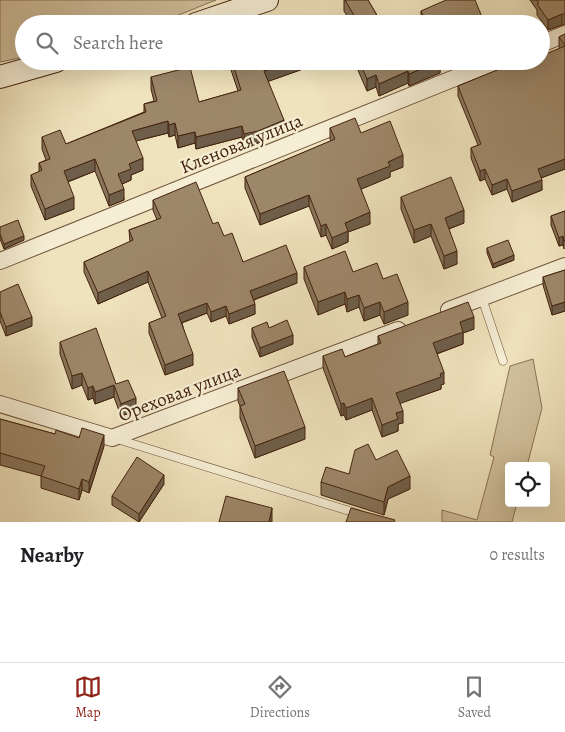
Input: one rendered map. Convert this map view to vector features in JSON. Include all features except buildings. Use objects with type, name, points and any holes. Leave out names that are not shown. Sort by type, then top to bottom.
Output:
[{"type":"main road","points":[[223,15],[267,0]]},
{"type":"main road","points":[[0,77],[24,70]]},
{"type":"street","points":[[550,40],[565,34]]},
{"type":"street","name":"Кленовая улица","points":[[0,261],[475,70]]},
{"type":"street","points":[[436,315],[565,266]]},
{"type":"street","name":"Ореховая улица","points":[[0,404],[112,438],[408,326]]},
{"type":"lane","points":[[482,298],[503,361]]},
{"type":"lane","points":[[112,438],[366,516]]},
{"type":"shaded area","points":[[0,0],[216,0],[178,15],[15,15],[15,59],[0,62]]},
{"type":"shaded area","points":[[533,359],[542,408],[528,462],[505,462],[505,507],[516,507],[512,522],[442,522],[442,510],[477,520],[494,457],[490,455],[510,366]]}]
